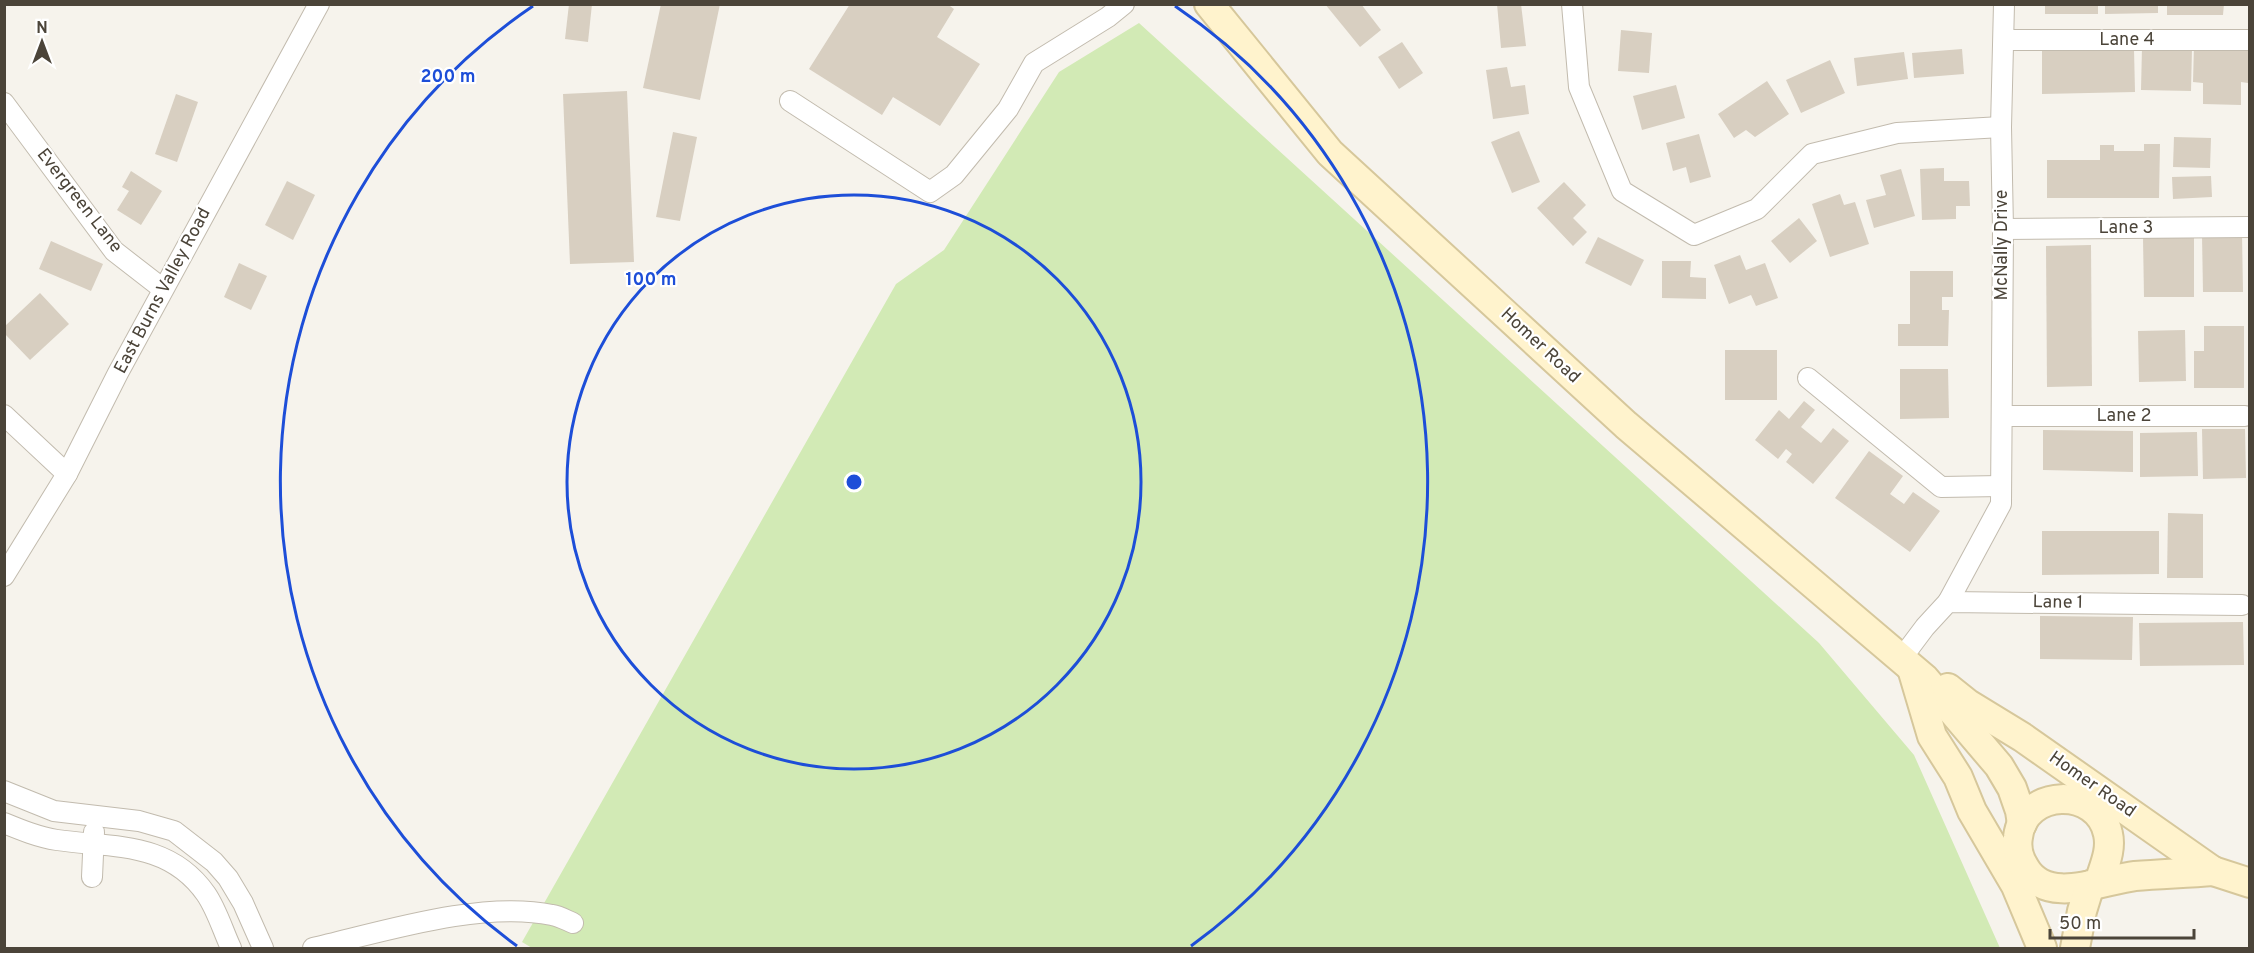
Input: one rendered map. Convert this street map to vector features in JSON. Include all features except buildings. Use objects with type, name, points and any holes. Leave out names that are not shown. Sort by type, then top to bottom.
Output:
[{"type":"street","name":"East Burns Valley Road","points":[[4,576],[67,474],[163,289],[319,4]]},
{"type":"street","points":[[790,101],[930,192],[954,175],[1008,109],[1034,63],[1108,17],[1124,4]]},
{"type":"street","name":"Homer Road","points":[[1209,4],[1330,153],[1626,425],[1906,663],[1962,721],[2000,766],[2012,788],[2022,824]]},
{"type":"street","points":[[1572,4],[1579,87],[1622,191],[1694,235],[1757,209],[1812,154],[1897,134],[2001,127]]},
{"type":"street","name":"McNally Drive","points":[[1948,602],[2001,504],[2003,229],[2001,127],[2004,4]]},
{"type":"street","name":"Lane 4","points":[[2004,40],[2250,40]]},
{"type":"street","name":"Evergreen Lane","points":[[4,103],[114,251],[163,289]]},
{"type":"street","name":"Lane 3","points":[[2003,229],[2249,227]]},
{"type":"street","points":[[1808,378],[1941,487],[2001,486]]},
{"type":"street","points":[[4,415],[67,474]]},
{"type":"street","name":"Lane 2","points":[[2002,416],[2245,416]]},
{"type":"street","points":[[1948,602],[1925,627],[1906,663],[1932,736],[1958,777],[1972,811],[2016,886],[2044,948]]},
{"type":"street","name":"Lane 1","points":[[1948,602],[2242,605]]},
{"type":"street","name":"Homer Road","points":[[1906,663],[1955,692],[2070,798]]},
{"type":"street","name":"Homer Road","points":[[1968,704],[2022,737],[2213,871]]},
{"type":"street","points":[[4,791],[54,811],[139,821],[174,831],[189,840],[228,878],[243,903],[263,948]]},
{"type":"street","name":"Homer Road","points":[[2075,948],[2082,911],[2094,884],[2109,849],[2108,835],[2104,822],[2088,805],[2070,798],[2056,798],[2042,803],[2030,812],[2022,824],[2018,836],[2018,849],[2027,872],[2038,882],[2052,888],[2067,889],[2094,884],[2134,876],[2213,871]]},
{"type":"street","name":"Homer Road","points":[[2095,811],[2213,871],[2250,883]]},
{"type":"street","points":[[92,878],[96,817]]},
{"type":"street","points":[[4,823],[27,833],[55,840],[132,848],[153,853],[178,867],[208,896],[231,948]]},
{"type":"street","points":[[2027,872],[2044,948]]},
{"type":"street","points":[[313,948],[430,920],[487,913],[518,911],[554,915],[573,923]]},
{"type":"green space","points":[[1139,23],[1819,643],[1914,755],[2000,948],[532,948],[522,942],[896,284],[944,250],[1059,72]]}]
